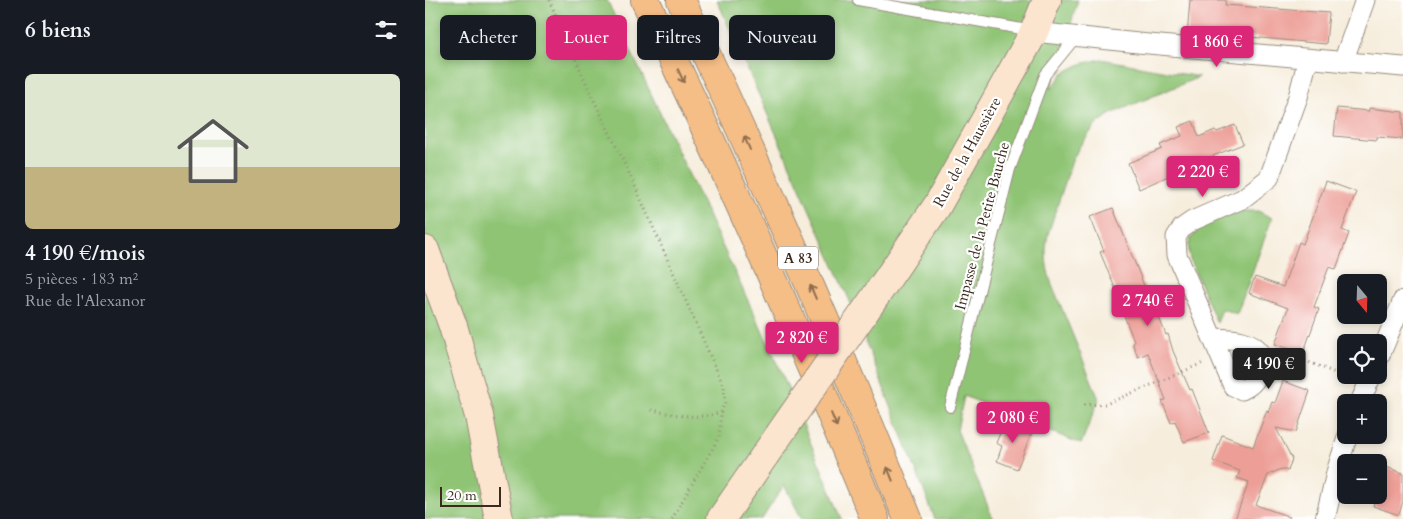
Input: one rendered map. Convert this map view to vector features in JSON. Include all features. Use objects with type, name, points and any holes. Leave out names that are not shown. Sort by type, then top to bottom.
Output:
[{"type":"highway","name":"A 83","points":[[645,0],[755,238],[875,519]]},
{"type":"highway","name":"A 83","points":[[681,0],[807,277],[909,519]]},
{"type":"highway","points":[[854,467],[850,501],[857,519]]},
{"type":"main road","name":"Rue de la Haussière","points":[[721,519],[937,206],[1034,32],[1047,0]]},
{"type":"main road","points":[[425,250],[453,326],[479,416],[499,519]]},
{"type":"street","points":[[1343,62],[1365,0]]},
{"type":"street","points":[[1034,32],[1403,67]]},
{"type":"street","points":[[1213,338],[1232,339],[1249,343],[1256,347],[1260,352],[1259,373],[1253,385],[1242,390],[1233,386],[1177,255],[1176,237],[1182,228],[1192,221],[1242,200],[1269,178],[1299,97],[1308,59]]},
{"type":"street","points":[[1387,339],[1403,300]]},
{"type":"street","points":[[1325,519],[1345,444]]},
{"type":"lane","points":[[858,0],[1034,32]]},
{"type":"lane","name":"Impasse de la Petite Bauche","points":[[950,407],[1010,169],[1045,74],[1076,36]]},
{"type":"path","points":[[549,0],[592,96],[631,175],[723,387],[725,402],[721,412],[719,437],[672,519]]},
{"type":"path","points":[[1260,352],[1274,348],[1366,388]]},
{"type":"path","points":[[1084,405],[1106,404],[1220,356]]},
{"type":"path","points":[[648,409],[692,417],[710,416],[721,412]]},
{"type":"green space","points":[[425,0],[607,0],[614,15],[546,15],[546,60],[627,60],[627,43],[781,371],[842,519],[802,519],[784,485],[762,519],[425,519]]},
{"type":"green space","points":[[717,0],[1078,0],[1051,90],[1063,73],[1081,64],[1101,59],[1199,77],[1109,115],[1095,126],[1079,147],[1072,161],[1048,234],[1046,261],[1053,287],[1099,399],[1081,444],[964,396],[957,430],[993,519],[935,519],[849,299],[743,60],[835,60],[835,15],[729,15],[729,27]]},
{"type":"green space","points":[[1237,211],[1258,211],[1272,218],[1237,314],[1222,309],[1217,323],[1191,263],[1190,242],[1194,234],[1201,228]]},
{"type":"building","points":[[1190,0],[1226,0],[1225,5],[1329,13],[1326,44],[1218,34],[1217,39],[1187,36]]},
{"type":"building","points":[[1337,108],[1369,111],[1369,108],[1403,112],[1403,139],[1377,137],[1377,140],[1334,136]]},
{"type":"building","points":[[1193,121],[1199,137],[1215,130],[1217,132],[1235,125],[1243,144],[1171,170],[1173,174],[1139,189],[1128,163],[1162,149],[1160,145],[1182,136],[1178,127]]},
{"type":"building","points":[[1326,181],[1356,192],[1342,230],[1349,233],[1336,269],[1329,267],[1314,307],[1319,309],[1303,354],[1275,344],[1288,308],[1249,293],[1255,277],[1283,287],[1299,242],[1303,244]]},
{"type":"building","points":[[1113,208],[1147,293],[1149,292],[1166,335],[1168,334],[1173,351],[1190,390],[1192,389],[1209,433],[1184,442],[1175,421],[1171,423],[1162,401],[1166,400],[1148,353],[1138,357],[1123,313],[1125,312],[1100,252],[1104,251],[1090,217]]},
{"type":"building","points":[[1283,381],[1310,391],[1296,432],[1276,428],[1292,459],[1288,471],[1281,469],[1268,475],[1256,505],[1290,517],[1289,519],[1235,519],[1249,482],[1237,478],[1240,471],[1213,461],[1222,435],[1253,447],[1267,410],[1268,413],[1272,402],[1275,403]]},
{"type":"building","points":[[1005,421],[1032,432],[1017,469],[997,461],[1002,446],[996,443]]},
{"type":"building","points":[[1387,467],[1403,473],[1403,501],[1399,515],[1373,506],[1374,504],[1387,504]]}]
